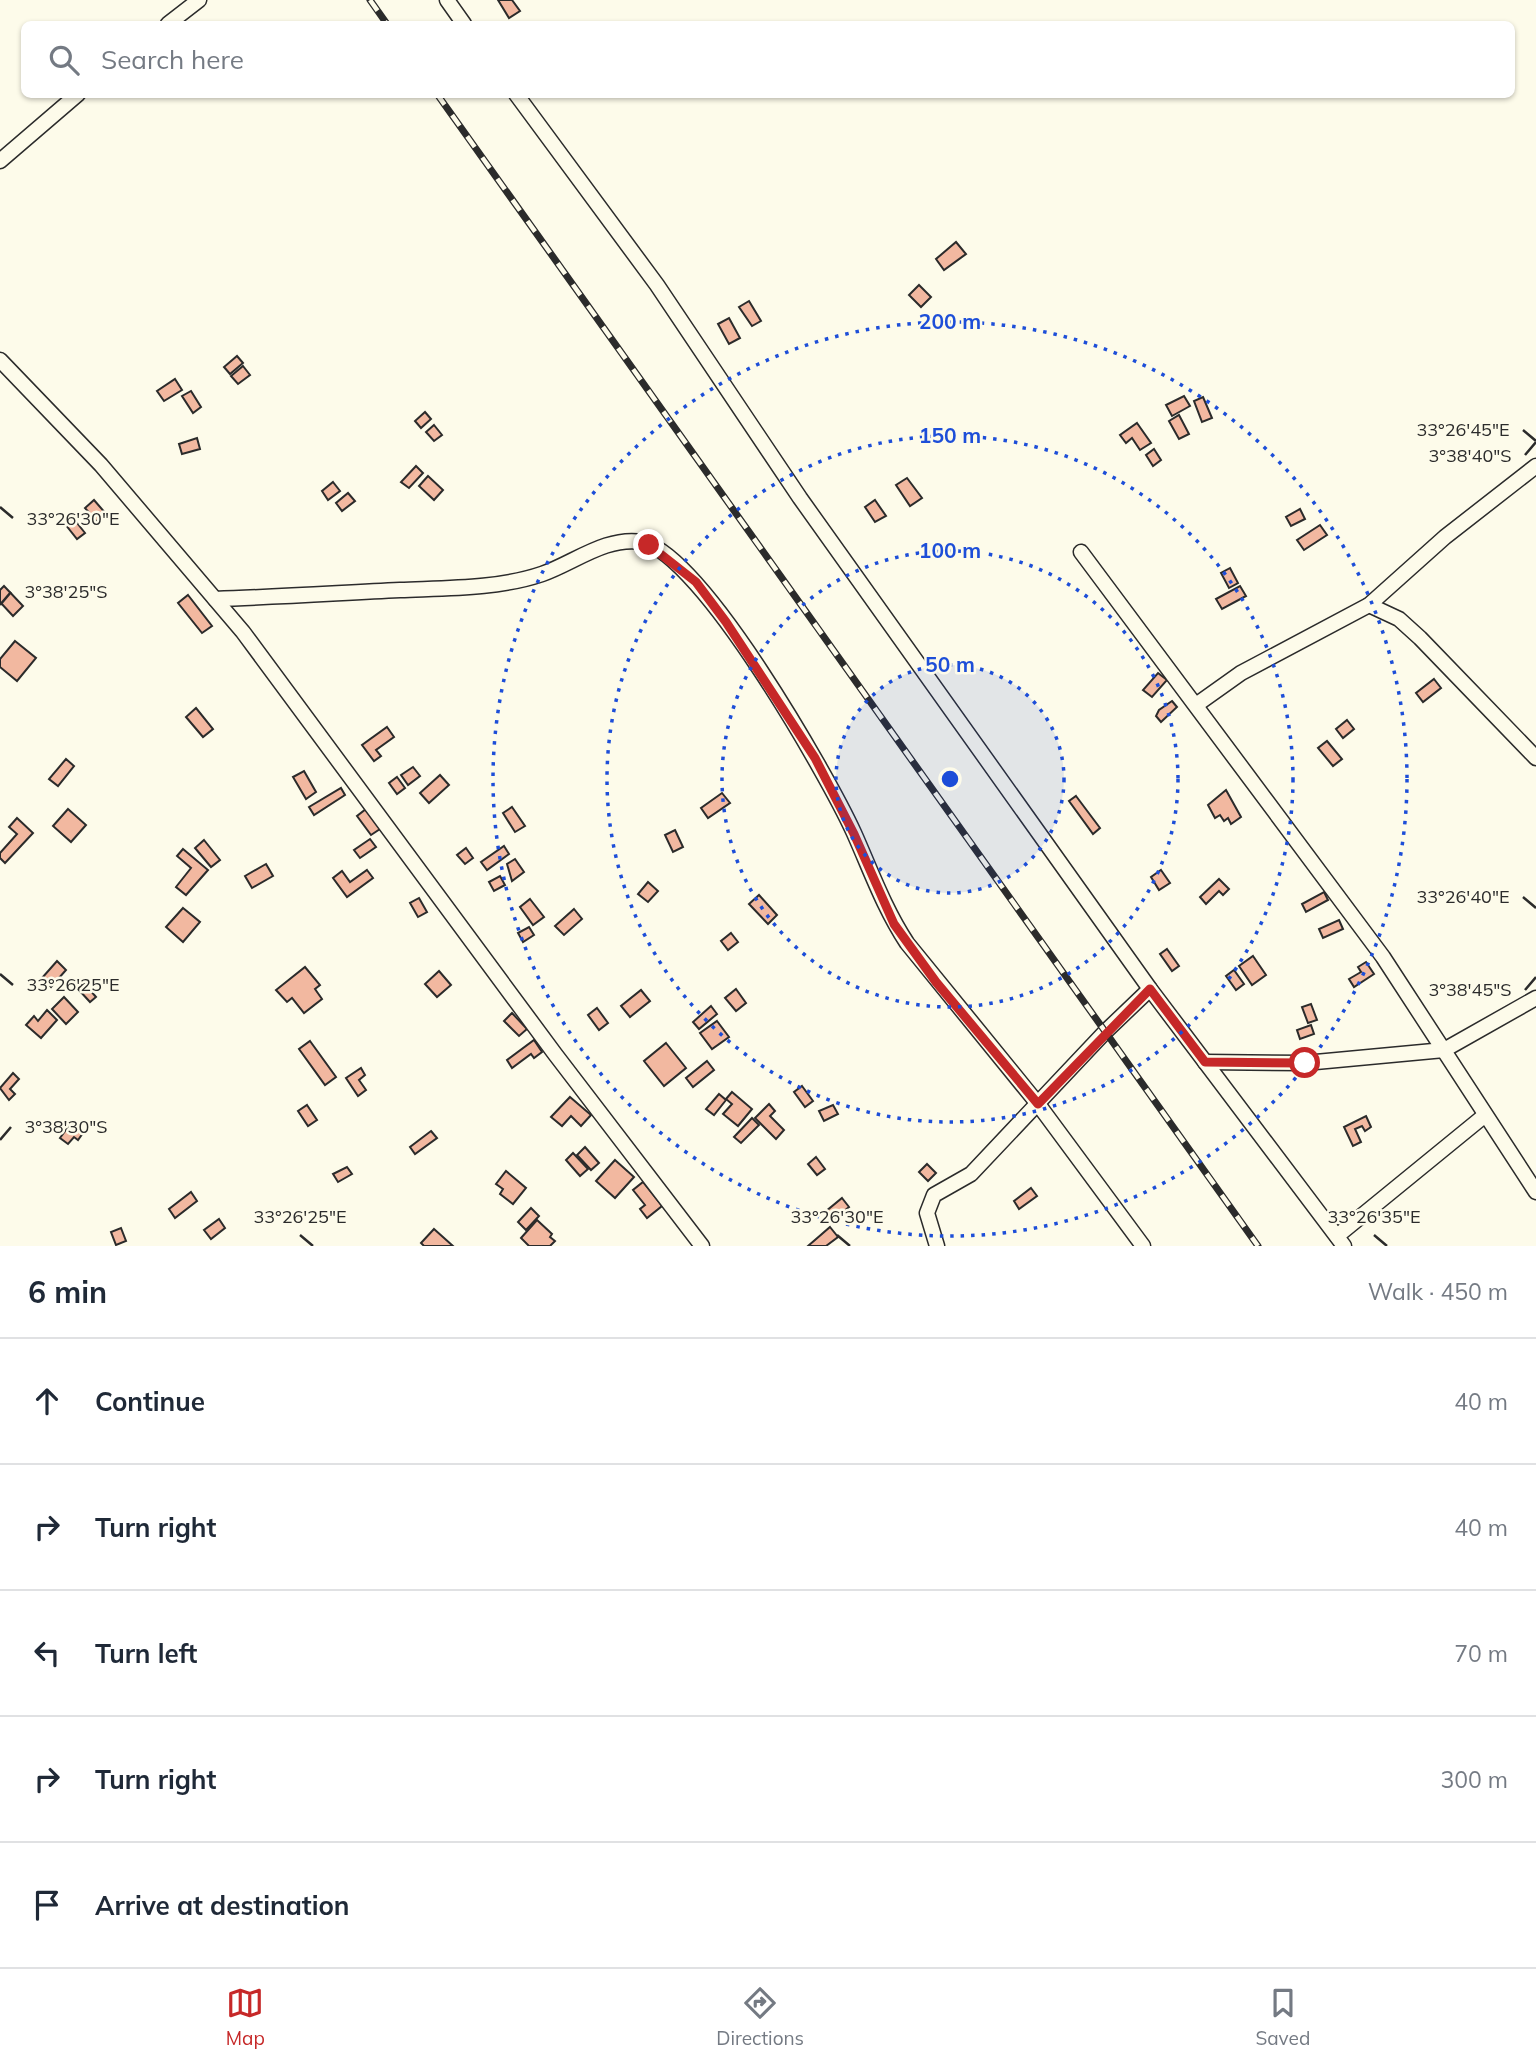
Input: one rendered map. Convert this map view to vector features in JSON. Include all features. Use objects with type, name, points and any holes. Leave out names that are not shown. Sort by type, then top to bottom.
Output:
[{"type":"street","points":[[172,21],[199,0]]},
{"type":"street","points":[[447,0],[462,21]]},
{"type":"street","points":[[0,161],[73,98]]},
{"type":"street","points":[[519,98],[657,285],[807,509],[1150,989],[1340,1241],[1484,1116]]},
{"type":"street","points":[[0,360],[101,465],[215,599],[376,808],[516,1001],[702,1246]]},
{"type":"street","points":[[1196,705],[1241,673],[1369,605],[1445,537],[1536,466]]},
{"type":"street","points":[[215,599],[314,596],[489,584],[543,574],[609,545],[641,542],[649,545],[696,582],[726,622],[815,758],[854,834],[894,924],[936,982],[1038,1104],[1143,1246]]},
{"type":"street","points":[[1081,552],[1305,849],[1444,1050],[1484,1116],[1536,1192]]},
{"type":"street","points":[[1369,605],[1399,619],[1420,638],[1536,758]]},
{"type":"street","points":[[937,1246],[928,1218],[930,1200],[943,1188],[971,1174],[1150,989]]},
{"type":"street","points":[[1205,1062],[1316,1062],[1444,1050],[1536,998]]},
{"type":"building","points":[[498,0],[512,0],[520,11],[509,18]]},
{"type":"building","points":[[956,242],[966,254],[944,270],[936,259]]},
{"type":"building","points":[[919,285],[931,297],[921,307],[909,295]]},
{"type":"building","points":[[749,301],[761,321],[752,326],[739,307]]},
{"type":"building","points":[[729,318],[740,338],[729,344],[718,324]]},
{"type":"building","points":[[237,356],[243,363],[230,374],[224,367]]},
{"type":"building","points":[[243,366],[250,375],[238,384],[231,376]]},
{"type":"building","points":[[175,379],[182,390],[164,401],[157,391]]},
{"type":"building","points":[[191,391],[201,407],[193,413],[182,396]]},
{"type":"building","points":[[1184,396],[1190,406],[1172,416],[1166,405]]},
{"type":"building","points":[[1203,397],[1212,418],[1202,422],[1194,401]]},
{"type":"building","points":[[425,412],[431,419],[421,428],[415,421]]},
{"type":"building","points":[[1179,415],[1189,434],[1179,439],[1169,421]]},
{"type":"building","points":[[1137,423],[1151,443],[1140,450],[1132,438],[1126,443],[1120,435]]},
{"type":"building","points":[[434,425],[442,435],[434,441],[426,432]]},
{"type":"building","points":[[197,438],[200,449],[182,454],[179,444]]},
{"type":"building","points":[[1154,449],[1161,460],[1153,466],[1146,455]]},
{"type":"building","points":[[416,466],[423,473],[409,488],[401,482]]},
{"type":"building","points":[[428,476],[443,490],[434,500],[419,486]]},
{"type":"building","points":[[907,478],[922,498],[910,506],[896,485]]},
{"type":"building","points":[[333,482],[340,491],[328,500],[322,491]]},
{"type":"building","points":[[348,493],[355,501],[342,511],[336,503]]},
{"type":"building","points":[[94,500],[107,515],[97,522],[85,508]]},
{"type":"building","points":[[875,500],[886,516],[875,522],[865,507]]},
{"type":"building","points":[[1300,509],[1305,519],[1291,526],[1286,517]]},
{"type":"building","points":[[73,518],[85,533],[77,539],[65,524]]},
{"type":"building","points":[[1320,525],[1327,535],[1304,550],[1297,540]]},
{"type":"building","points":[[1230,568],[1238,583],[1229,588],[1221,573]]},
{"type":"building","points":[[4,586],[23,606],[13,616],[0,602],[0,590]]},
{"type":"building","points":[[1240,586],[1246,596],[1222,609],[1216,599]]},
{"type":"building","points":[[188,595],[212,626],[202,633],[178,603]]},
{"type":"building","points":[[15,641],[36,658],[17,681],[0,667],[0,659]]},
{"type":"building","points":[[1158,673],[1167,680],[1152,697],[1143,690]]},
{"type":"building","points":[[1434,679],[1441,688],[1423,702],[1416,693]]},
{"type":"building","points":[[1172,701],[1177,707],[1161,722],[1156,716],[1159,710]]},
{"type":"building","points":[[196,708],[213,729],[203,737],[186,717]]},
{"type":"building","points":[[1347,720],[1354,729],[1343,738],[1336,729]]},
{"type":"building","points":[[387,727],[394,737],[376,750],[381,756],[374,761],[362,745]]},
{"type":"building","points":[[1327,741],[1342,759],[1333,766],[1318,748]]},
{"type":"building","points":[[66,759],[74,766],[58,786],[49,779]]},
{"type":"building","points":[[413,767],[420,776],[408,785],[401,775]]},
{"type":"building","points":[[304,771],[316,792],[306,799],[293,777]]},
{"type":"building","points":[[440,775],[449,785],[429,803],[420,793]]},
{"type":"building","points":[[397,777],[405,788],[397,794],[389,783]]},
{"type":"building","points":[[341,788],[345,795],[314,815],[309,807]]},
{"type":"building","points":[[1226,790],[1241,817],[1231,824],[1228,818],[1224,821],[1220,815],[1215,818],[1208,805]]},
{"type":"building","points":[[722,793],[730,803],[708,818],[701,808]]},
{"type":"building","points":[[1076,796],[1100,828],[1093,834],[1069,801]]},
{"type":"building","points":[[512,807],[525,826],[515,832],[503,813]]},
{"type":"building","points":[[68,809],[86,825],[71,842],[53,826]]},
{"type":"building","points":[[366,809],[380,829],[371,835],[357,816]]},
{"type":"building","points":[[17,818],[33,833],[5,863],[0,858],[0,853],[17,834],[9,827]]},
{"type":"building","points":[[675,830],[683,847],[673,852],[665,835]]},
{"type":"building","points":[[370,839],[376,847],[360,858],[354,850]]},
{"type":"building","points":[[204,840],[220,860],[211,867],[195,848]]},
{"type":"building","points":[[504,846],[509,854],[487,870],[481,862]]},
{"type":"building","points":[[466,848],[473,858],[465,864],[457,855]]},
{"type":"building","points":[[183,849],[208,870],[186,895],[176,887],[191,868],[177,856]]},
{"type":"building","points":[[515,859],[524,872],[512,881],[507,864]]},
{"type":"building","points":[[266,864],[273,876],[252,888],[245,876]]},
{"type":"building","points":[[367,870],[373,878],[347,897],[333,878],[342,871],[350,882]]},
{"type":"building","points":[[1161,870],[1170,883],[1159,890],[1151,877]]},
{"type":"building","points":[[500,876],[505,885],[494,891],[489,882]]},
{"type":"building","points":[[1219,879],[1229,889],[1223,895],[1219,891],[1206,904],[1200,897]]},
{"type":"building","points":[[648,882],[658,891],[648,902],[638,894]]},
{"type":"building","points":[[1324,892],[1328,900],[1306,912],[1302,904]]},
{"type":"building","points":[[759,895],[777,915],[768,924],[749,904]]},
{"type":"building","points":[[419,898],[427,912],[418,917],[410,903]]},
{"type":"building","points":[[530,899],[544,917],[533,925],[520,907]]},
{"type":"building","points":[[183,908],[200,922],[183,942],[166,927]]},
{"type":"building","points":[[574,909],[582,919],[564,935],[555,926]]},
{"type":"building","points":[[1339,920],[1343,929],[1323,938],[1319,929]]},
{"type":"building","points":[[529,927],[534,935],[523,942],[518,933]]},
{"type":"building","points":[[731,933],[738,942],[728,950],[721,941]]},
{"type":"building","points":[[1167,949],[1179,966],[1172,971],[1160,954]]},
{"type":"building","points":[[1253,956],[1266,975],[1252,985],[1239,966]]},
{"type":"building","points":[[57,961],[66,970],[51,987],[42,978]]},
{"type":"building","points":[[1366,962],[1374,974],[1354,987],[1349,979],[1361,972],[1358,967]]},
{"type":"building","points":[[305,967],[320,985],[315,989],[322,999],[304,1013],[292,998],[287,1002],[276,990]]},
{"type":"building","points":[[1234,970],[1244,984],[1236,990],[1226,976]]},
{"type":"building","points":[[439,971],[451,985],[437,997],[425,984]]},
{"type":"building","points":[[84,983],[96,997],[90,1002],[78,989]]},
{"type":"building","points":[[736,989],[746,1003],[736,1011],[725,998]]},
{"type":"building","points":[[641,990],[650,1001],[630,1017],[621,1006]]},
{"type":"building","points":[[64,997],[78,1012],[66,1024],[52,1009]]},
{"type":"building","points":[[1311,1004],[1317,1020],[1308,1023],[1302,1007]]},
{"type":"building","points":[[711,1006],[717,1014],[699,1029],[693,1022]]},
{"type":"building","points":[[597,1008],[608,1023],[599,1030],[588,1015]]},
{"type":"building","points":[[47,1010],[57,1020],[41,1038],[26,1025],[34,1016],[38,1021]]},
{"type":"building","points":[[512,1013],[527,1029],[519,1036],[504,1021]]},
{"type":"building","points":[[717,1021],[729,1037],[712,1049],[700,1033]]},
{"type":"building","points":[[1311,1025],[1314,1034],[1300,1039],[1297,1030]]},
{"type":"building","points":[[534,1040],[542,1052],[534,1058],[531,1054],[512,1068],[507,1060]]},
{"type":"building","points":[[310,1041],[336,1077],[325,1085],[299,1049]]},
{"type":"building","points":[[666,1043],[686,1068],[664,1086],[644,1061]]},
{"type":"building","points":[[707,1061],[714,1070],[693,1087],[686,1078]]},
{"type":"building","points":[[361,1068],[365,1075],[359,1080],[366,1090],[358,1096],[346,1078]]},
{"type":"building","points":[[13,1073],[19,1079],[10,1089],[15,1094],[9,1100],[0,1088]]},
{"type":"building","points":[[802,1086],[813,1101],[805,1107],[794,1092]]},
{"type":"building","points":[[732,1092],[752,1109],[738,1126],[723,1114],[732,1104],[726,1099]]},
{"type":"building","points":[[719,1094],[726,1100],[714,1115],[706,1109]]},
{"type":"building","points":[[570,1097],[591,1115],[581,1126],[571,1116],[562,1126],[551,1117]]},
{"type":"building","points":[[769,1104],[775,1111],[770,1116],[784,1130],[776,1139],[755,1118]]},
{"type":"building","points":[[307,1105],[317,1120],[308,1126],[298,1111]]},
{"type":"building","points":[[833,1105],[838,1114],[824,1121],[819,1111]]},
{"type":"building","points":[[1366,1116],[1371,1127],[1365,1131],[1362,1126],[1355,1129],[1361,1142],[1353,1146],[1344,1127]]},
{"type":"building","points":[[752,1118],[759,1125],[741,1143],[734,1137]]},
{"type":"building","points":[[71,1123],[83,1133],[78,1140],[74,1137],[68,1144],[60,1138]]},
{"type":"building","points":[[431,1131],[437,1138],[415,1154],[410,1147]]},
{"type":"building","points":[[585,1147],[599,1163],[591,1170],[577,1155]]},
{"type":"building","points":[[573,1153],[588,1169],[580,1176],[566,1160]]},
{"type":"building","points":[[816,1157],[825,1169],[817,1175],[808,1164]]},
{"type":"building","points":[[615,1160],[634,1177],[615,1198],[596,1181]]},
{"type":"building","points":[[927,1164],[936,1173],[928,1181],[919,1172]]},
{"type":"building","points":[[347,1167],[352,1174],[338,1182],[333,1174]]},
{"type":"building","points":[[506,1171],[526,1188],[513,1204],[500,1194],[503,1189],[496,1184]]},
{"type":"building","points":[[643,1182],[662,1206],[647,1218],[640,1209],[645,1205],[633,1190]]},
{"type":"building","points":[[1031,1188],[1037,1196],[1019,1209],[1014,1201]]},
{"type":"building","points":[[191,1192],[197,1201],[175,1218],[169,1209]]},
{"type":"building","points":[[842,1198],[849,1207],[832,1221],[825,1212]]},
{"type":"building","points":[[531,1208],[539,1216],[526,1230],[518,1222]]},
{"type":"building","points":[[219,1219],[225,1228],[211,1239],[204,1230]]},
{"type":"building","points":[[537,1220],[552,1234],[550,1237],[555,1241],[550,1246],[529,1246],[521,1238]]},
{"type":"building","points":[[830,1227],[838,1237],[826,1246],[808,1246]]},
{"type":"building","points":[[121,1228],[126,1241],[116,1245],[111,1232]]},
{"type":"building","points":[[434,1229],[453,1246],[424,1246],[421,1243]]},
{"type":"railway","points":[[370,0],[385,21]]},
{"type":"railway","points":[[440,98],[1258,1246]]},
{"type":"route","points":[[649,545],[696,582],[726,622],[815,758],[854,834],[894,924],[906,943],[1038,1104],[1105,1032],[1150,989],[1205,1062],[1305,1063]]}]
